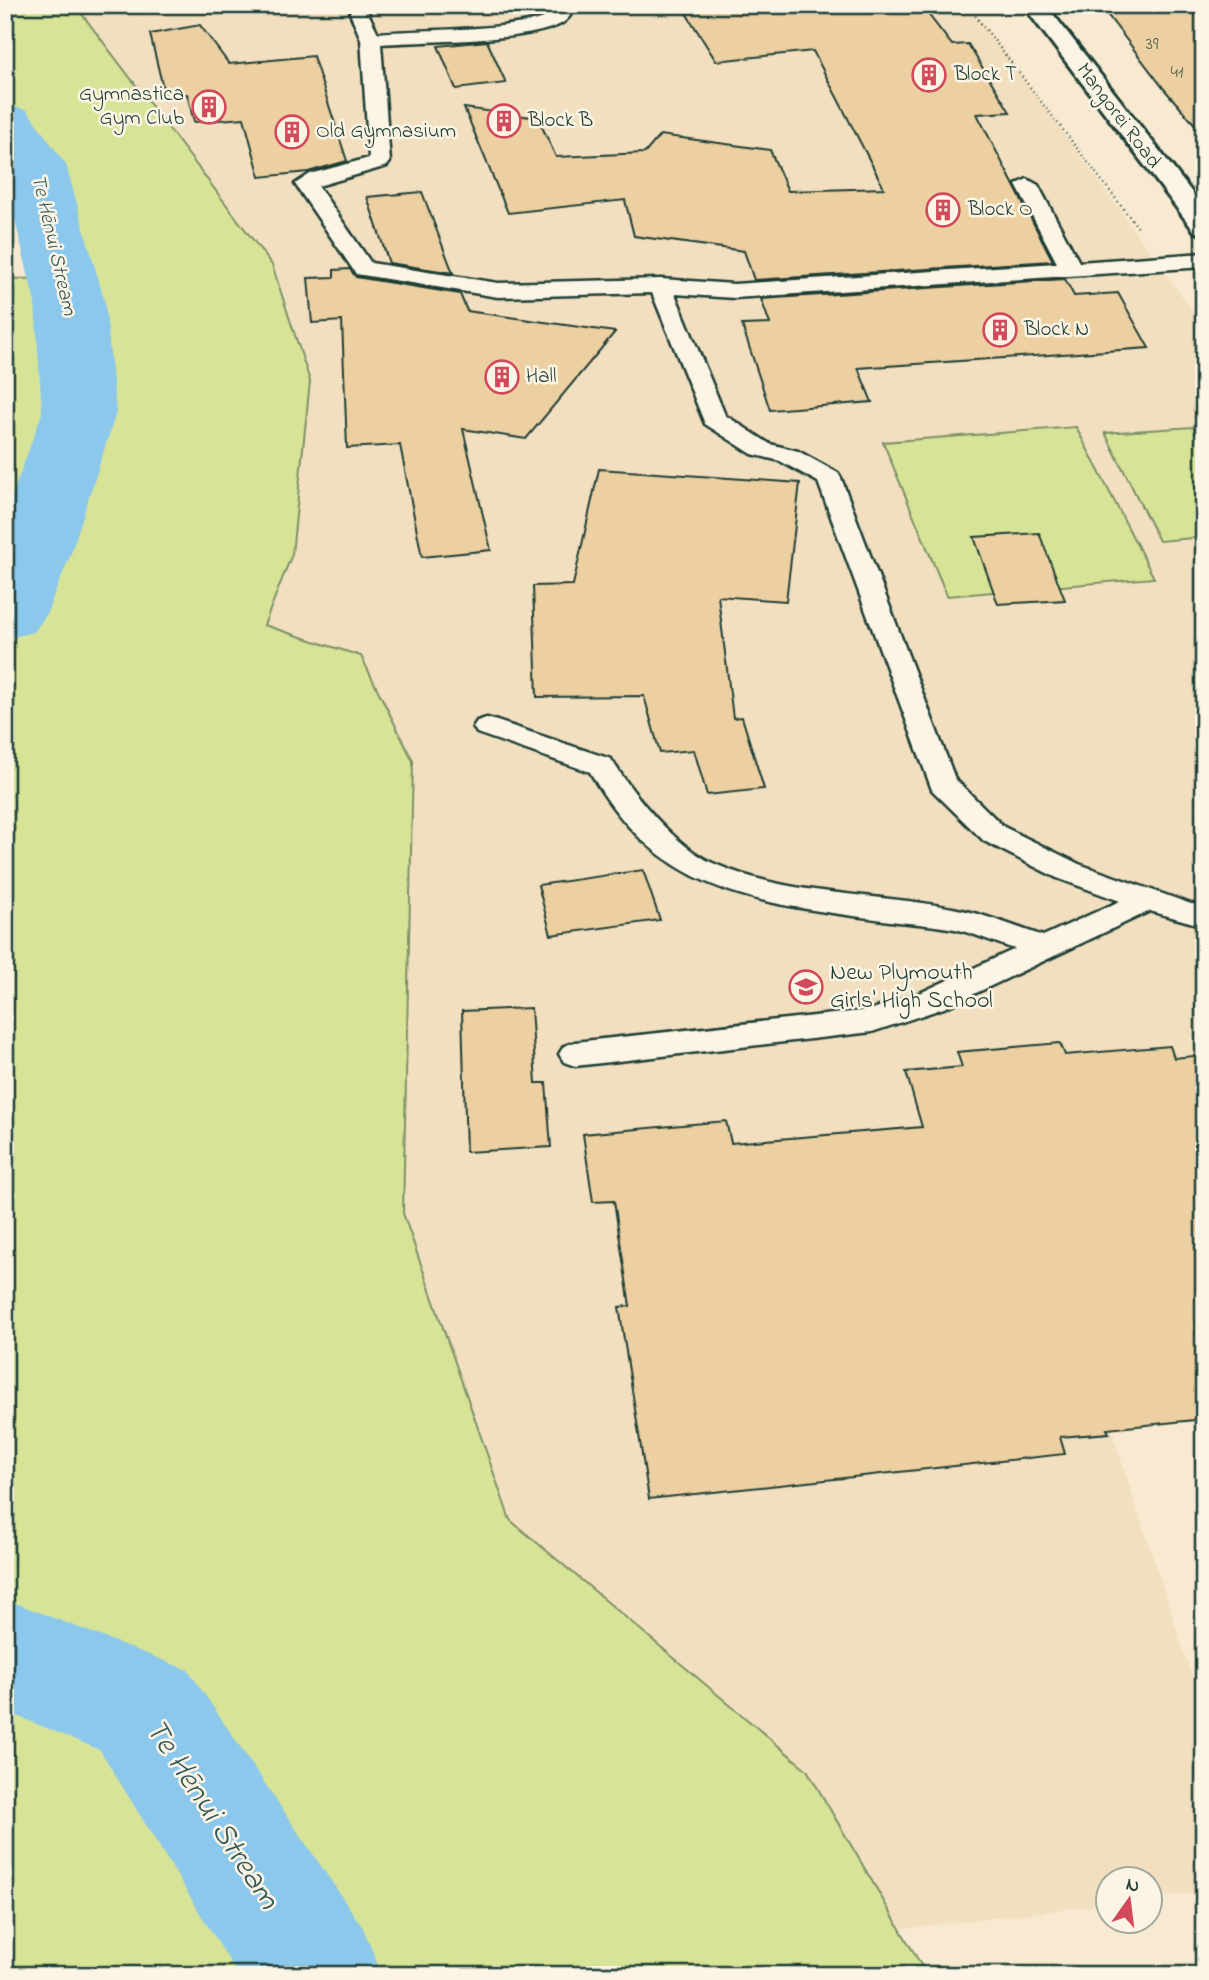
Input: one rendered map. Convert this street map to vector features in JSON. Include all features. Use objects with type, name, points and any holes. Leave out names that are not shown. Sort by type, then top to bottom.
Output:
[{"type":"main road","name":"Mangorei Road","points":[[1034,5],[1204,226]]},
{"type":"lane","points":[[362,5],[359,13],[371,38],[380,162],[317,178],[306,184],[364,269],[498,290],[661,286],[734,291],[1204,260]]},
{"type":"lane","points":[[371,38],[508,21],[550,23],[562,15],[567,5]]},
{"type":"lane","points":[[1027,185],[1072,270]]},
{"type":"lane","points":[[661,286],[714,419],[761,449],[789,456],[830,478],[942,783],[994,834],[1068,871],[1148,900],[1204,916]]},
{"type":"lane","points":[[487,727],[601,766],[613,787],[649,827],[680,856],[703,871],[770,894],[961,920],[1044,948]]},
{"type":"lane","points":[[575,1054],[872,1021],[933,1000],[1148,900]]},
{"type":"path","points":[[967,5],[1166,263]]},
{"type":"shaded area","name":"New Plymouth Girls' High School","points":[[75,5],[970,5],[1204,326],[1204,1418],[1111,1429],[1204,1713],[1204,1892],[1164,1897],[1164,1864],[1094,1864],[1094,1906],[900,1929],[807,1770],[510,1520],[403,1213],[412,761],[361,656],[264,625],[292,554],[272,265]]},
{"type":"green space","points":[[5,5],[75,5],[272,265],[310,381],[292,554],[264,625],[361,656],[413,761],[403,1213],[510,1520],[807,1770],[927,1975],[5,1975],[5,279],[64,278],[5,183]]},
{"type":"green space","points":[[1076,427],[1154,578],[947,596],[883,442]]},
{"type":"green space","points":[[1193,427],[1204,447],[1204,537],[1159,541],[1105,433]]},
{"type":"building","points":[[681,5],[921,5],[952,45],[968,44],[1010,112],[977,114],[1053,261],[754,280],[744,251],[634,236],[625,200],[508,213],[464,108],[538,118],[556,157],[645,153],[660,135],[770,150],[788,191],[884,188],[813,51],[716,61]]},
{"type":"building","points":[[1100,5],[1204,5],[1204,135],[1164,89]]},
{"type":"building","points":[[200,25],[229,64],[313,56],[347,161],[308,172],[260,177],[244,118],[194,122],[187,94],[165,96],[150,34]]},
{"type":"building","points":[[487,41],[506,83],[456,89],[438,46]]},
{"type":"building","points":[[422,192],[453,273],[389,263],[367,197]]},
{"type":"building","points":[[350,269],[356,277],[460,294],[467,311],[615,332],[526,439],[463,429],[491,550],[422,557],[400,445],[347,448],[342,321],[312,323],[308,278],[334,277],[334,270]]},
{"type":"building","points":[[1065,279],[1074,296],[1118,293],[1149,348],[858,368],[872,402],[770,410],[742,325],[770,324],[761,299]]},
{"type":"building","points":[[599,469],[800,483],[786,601],[718,596],[733,718],[742,717],[764,789],[707,795],[694,750],[660,753],[644,696],[537,697],[533,586],[573,585]]},
{"type":"building","points":[[1039,533],[1065,600],[998,604],[974,537]]},
{"type":"building","points":[[643,870],[660,920],[551,935],[538,885]]},
{"type":"building","points":[[531,1008],[536,1083],[546,1083],[551,1147],[466,1152],[462,1011]]},
{"type":"building","points":[[1060,1043],[1065,1055],[1170,1046],[1174,1058],[1204,1055],[1204,1419],[1107,1429],[1109,1433],[1060,1437],[1065,1454],[649,1499],[619,1307],[630,1306],[614,1201],[593,1202],[583,1134],[726,1121],[731,1143],[922,1127],[906,1072],[962,1067],[957,1052]]},
{"type":"waterway","name":"Te Hēnui Stream","points":[[5,123],[34,165],[70,303],[79,413],[30,556],[5,615]]},
{"type":"waterway","name":"Te Hēnui Stream","points":[[5,1654],[144,1710],[315,1975]]},
{"type":"place","name":"Block T","points":[[929,75]]},
{"type":"place","name":"Gymnastica Gym Club","points":[[209,107]]},
{"type":"place","name":"Block B","points":[[504,121]]},
{"type":"place","name":"Old Gymnasium","points":[[292,132]]},
{"type":"place","name":"Block O","points":[[943,210]]},
{"type":"place","name":"Block N","points":[[1000,330]]},
{"type":"place","name":"Hall","points":[[502,377]]},
{"type":"place","name":"New Plymouth Girls' High School","points":[[806,987]]}]
